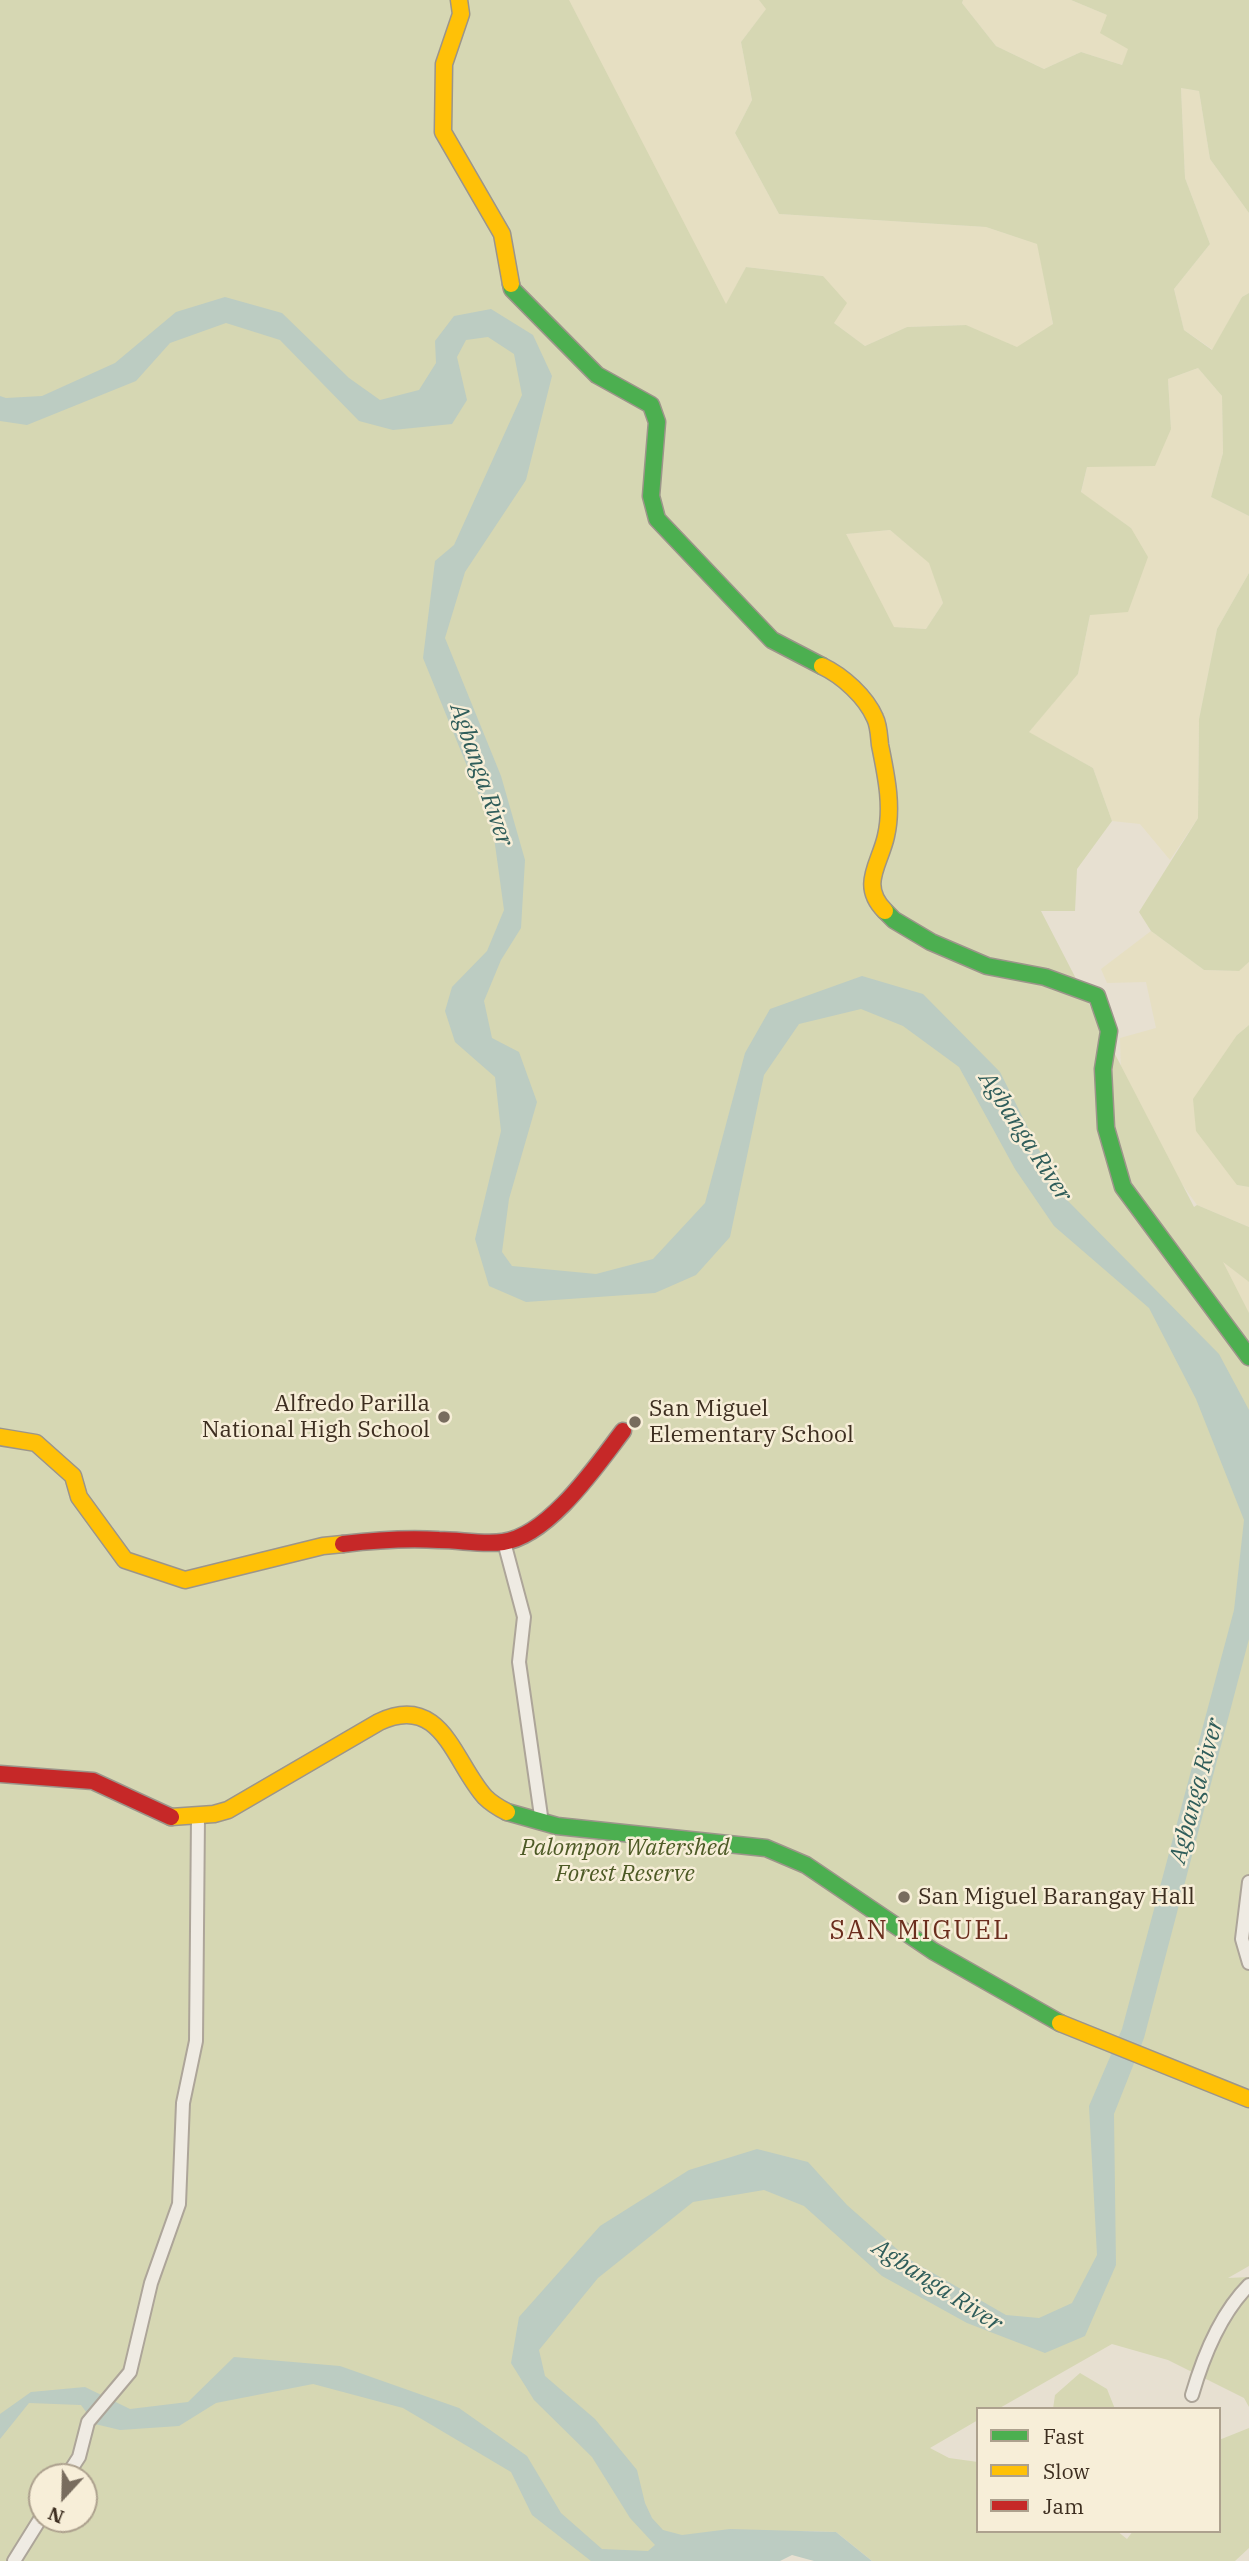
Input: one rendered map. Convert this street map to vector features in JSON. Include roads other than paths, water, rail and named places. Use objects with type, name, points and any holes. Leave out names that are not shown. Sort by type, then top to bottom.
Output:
[{"type":"street","points":[[458,0],[461,14],[444,64],[443,132],[502,234],[512,289],[597,374],[651,405],[657,422],[651,496],[656,519],[708,570],[772,640],[835,672],[857,694],[876,719],[889,795],[886,836],[873,873],[876,902],[894,920],[931,942],[988,966],[1045,977],[1097,996],[1109,1031],[1103,1069],[1106,1128],[1123,1187],[1249,1357]]},
{"type":"street","points":[[0,1437],[36,1443],[73,1476],[79,1497],[125,1560],[185,1580],[323,1546],[394,1538],[504,1542],[522,1538],[580,1488],[623,1431]]},
{"type":"street","points":[[504,1542],[524,1617],[519,1662],[542,1823]]},
{"type":"street","points":[[0,1774],[93,1781],[173,1818],[198,1816],[228,1810],[323,1754],[396,1716],[414,1716],[441,1728],[483,1795],[507,1812],[542,1823],[766,1848],[786,1855],[806,1865],[933,1951],[1061,2024],[1249,2099]]},
{"type":"street","points":[[75,2463],[88,2422],[130,2372],[151,2283],[179,2204],[183,2103],[196,2041],[198,1816]]},
{"type":"street","points":[[1249,1882],[1242,1939],[1249,1963]]},
{"type":"street","points":[[1192,2395],[1202,2359],[1230,2309],[1249,2285]]},
{"type":"street","points":[[14,2561],[31,2533]]},
{"type":"water","name":"Agbanga River","points":[[225,297],[282,313],[349,378],[380,400],[419,390],[436,363],[435,341],[454,316],[491,309],[533,335],[552,376],[526,480],[465,572],[445,638],[501,776],[525,860],[521,928],[501,960],[484,1001],[492,1038],[519,1052],[537,1102],[509,1199],[502,1252],[512,1266],[596,1274],[653,1259],[705,1203],[745,1053],[770,1009],[862,976],[923,994],[1000,1072],[1044,1160],[1068,1201],[1219,1354],[1249,1410],[1249,1639],[1144,2038],[1114,2114],[1116,2265],[1085,2336],[1045,2353],[967,2323],[882,2276],[804,2206],[764,2190],[693,2202],[598,2278],[539,2350],[545,2376],[595,2419],[637,2470],[645,2503],[652,2518],[663,2530],[682,2535],[730,2529],[836,2532],[872,2561],[814,2561],[792,2555],[780,2561],[591,2561],[532,2515],[511,2472],[403,2408],[313,2384],[216,2403],[179,2426],[120,2430],[95,2424],[81,2405],[29,2403],[0,2439],[0,2414],[31,2392],[85,2387],[130,2409],[188,2402],[234,2357],[340,2366],[459,2408],[527,2456],[561,2513],[602,2549],[648,2551],[655,2545],[630,2518],[592,2457],[534,2400],[511,2363],[519,2317],[600,2226],[689,2170],[757,2149],[808,2162],[847,2205],[907,2258],[1006,2315],[1039,2318],[1072,2303],[1097,2255],[1089,2106],[1122,2029],[1234,1610],[1244,1520],[1196,1399],[1149,1308],[1054,1226],[1015,1169],[959,1067],[903,1026],[861,1009],[799,1024],[764,1075],[730,1237],[696,1275],[655,1293],[526,1302],[489,1286],[475,1239],[501,1131],[495,1077],[455,1042],[445,1011],[452,987],[487,951],[504,910],[493,830],[423,658],[435,561],[454,545],[522,395],[514,354],[488,337],[466,340],[457,357],[467,400],[452,424],[393,430],[359,421],[280,340],[226,323],[170,343],[136,381],[27,425],[0,421],[0,396],[42,396],[115,363],[176,312]]},
{"type":"place","name":"Alfredo Parilla National High School","points":[[444,1417]]},
{"type":"place","name":"San Miguel Elementary School","points":[[635,1422]]},
{"type":"place","name":"San Miguel Barangay Hall","points":[[904,1897]]},
{"type":"district","name":"SAN MIGUEL","points":[[920,1931]]},
{"type":"park label","name":"Palompon Watershed Forest Reserve","points":[[625,1861]]}]
